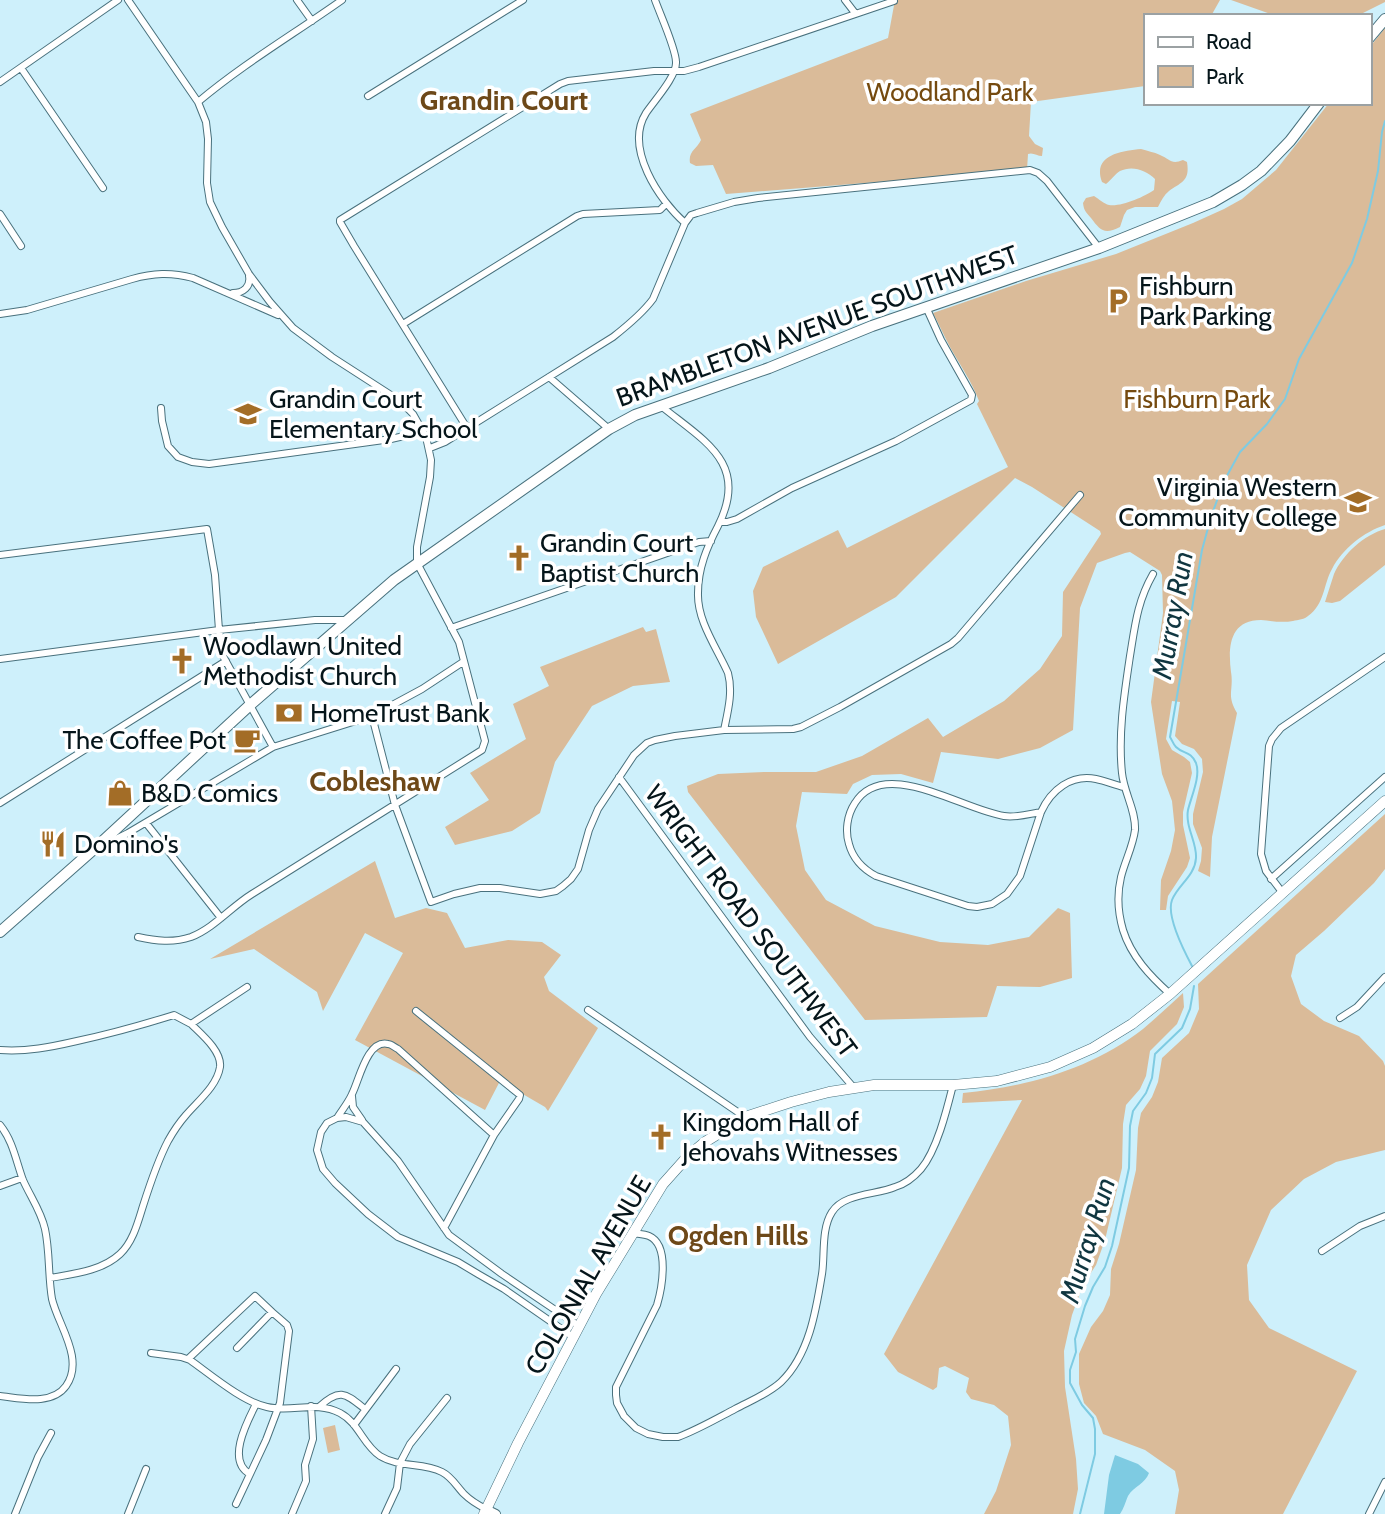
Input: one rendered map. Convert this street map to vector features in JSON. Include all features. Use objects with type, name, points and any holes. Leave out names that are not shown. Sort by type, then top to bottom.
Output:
[{"type":"main road","points":[[1371,36],[1385,19]]},
{"type":"main road","name":"BRAMBLETON AVENUE SOUTHWEST","points":[[0,932],[250,705],[394,580],[609,429],[635,415],[769,368],[872,326],[1099,248],[1203,207],[1261,171],[1290,141],[1317,105]]},
{"type":"main road","name":"COLONIAL AVENUE","points":[[485,1512],[517,1443],[596,1294],[632,1233],[663,1184],[688,1156],[705,1142],[745,1117],[829,1092],[894,1084],[997,1081],[1050,1067],[1093,1048],[1132,1024],[1170,994],[1385,801]]},
{"type":"street","points":[[0,82],[118,0]]},
{"type":"street","points":[[128,0],[198,102],[206,122],[210,202],[249,274],[282,316],[307,339],[394,397],[422,427],[430,448],[431,460],[417,547],[417,563],[459,642],[485,741],[482,750],[248,897],[203,931],[183,939],[158,941],[138,937]]},
{"type":"street","points":[[298,0],[312,21]]},
{"type":"street","points":[[198,102],[257,57],[342,0]]},
{"type":"street","points":[[368,96],[523,0]]},
{"type":"street","points":[[655,0],[676,60],[674,72],[646,114],[638,135],[641,153],[649,173],[666,204],[685,223]]},
{"type":"street","points":[[845,0],[855,13]]},
{"type":"street","points":[[467,428],[340,220],[560,84],[654,71],[684,71],[894,1]]},
{"type":"street","points":[[21,68],[103,188]]},
{"type":"street","points":[[430,448],[445,442],[613,337],[646,308],[653,299],[685,223],[691,215],[747,200],[1027,170],[1044,177],[1099,248]]},
{"type":"street","points":[[403,324],[578,216],[660,210],[666,204]]},
{"type":"street","points":[[0,214],[21,246]]},
{"type":"street","points":[[0,314],[27,310],[132,279],[178,273],[282,316]]},
{"type":"street","points":[[230,293],[247,288],[249,274]]},
{"type":"street","points":[[720,522],[737,519],[792,488],[895,441],[971,400],[972,397],[926,307]]},
{"type":"street","points":[[549,377],[609,429]]},
{"type":"street","points":[[661,406],[708,444],[724,463],[727,471],[729,491],[724,513],[701,564],[698,594],[701,615],[730,680],[731,695],[724,730]]},
{"type":"street","points":[[161,408],[164,434],[172,452],[182,460],[202,464],[391,439],[413,433],[422,427]]},
{"type":"street","points":[[372,716],[395,805],[430,902],[480,888],[540,894],[556,891],[571,879],[578,869],[595,815],[634,755],[647,743],[724,730],[793,729],[840,708],[951,644],[1080,495]]},
{"type":"street","points":[[0,555],[205,529],[209,531],[222,648],[226,661],[273,747]]},
{"type":"street","points":[[451,628],[699,542],[711,541]]},
{"type":"street","points":[[1153,575],[1136,615],[1123,699],[1121,766],[1135,829],[1119,889],[1119,904],[1123,929],[1131,950],[1170,994]]},
{"type":"street","points":[[0,659],[219,630],[314,620],[346,620]]},
{"type":"street","points":[[1282,892],[1262,863],[1261,842],[1269,746],[1272,739],[1281,728],[1385,657]]},
{"type":"street","points":[[0,803],[226,661]]},
{"type":"street","points":[[103,841],[118,838],[146,823],[273,747],[372,716],[463,662]]},
{"type":"street","name":"WRIGHT ROAD SOUTHWEST","points":[[619,777],[810,1037],[854,1088]]},
{"type":"street","points":[[1271,879],[1385,777]]},
{"type":"street","points":[[1041,812],[1006,817],[905,785],[878,784],[868,789],[855,802],[848,817],[849,844],[857,861],[876,876],[968,906],[992,904],[1013,888],[1023,869],[1045,803],[1057,789],[1076,779],[1093,778],[1124,787]]},
{"type":"street","points":[[146,823],[220,918]]},
{"type":"street","points":[[1340,1018],[1357,1007],[1385,976]]},
{"type":"street","points":[[191,1024],[247,987]]},
{"type":"street","points":[[416,1010],[520,1095],[494,1135],[444,1228]]},
{"type":"street","points":[[589,1010],[745,1117]]},
{"type":"street","points":[[0,1050],[53,1046],[125,1030],[174,1015],[191,1024],[215,1051],[219,1060],[220,1066],[214,1083],[185,1115],[168,1140],[129,1243],[111,1261],[81,1272],[50,1278]]},
{"type":"street","points":[[337,1118],[352,1096],[363,1065],[371,1052],[378,1045],[387,1043],[398,1049],[494,1135]]},
{"type":"street","points":[[632,1233],[651,1237],[657,1244],[663,1259],[662,1291],[616,1387],[617,1403],[624,1416],[636,1428],[648,1434],[678,1437],[766,1393],[789,1373],[807,1342],[823,1270],[827,1224],[831,1213],[837,1205],[852,1198],[894,1188],[919,1171],[934,1146],[953,1084]]},
{"type":"street","points":[[352,1096],[354,1107],[363,1122],[398,1161],[449,1235],[579,1326]]},
{"type":"street","points":[[363,1122],[352,1117],[337,1118],[327,1123],[321,1132],[317,1150],[323,1169],[358,1206],[398,1237],[458,1262],[504,1289],[573,1337]]},
{"type":"street","points":[[0,1125],[43,1221],[55,1309],[65,1331],[72,1367],[67,1384],[51,1397],[31,1399],[0,1396]]},
{"type":"street","points":[[0,1186],[22,1178]]},
{"type":"street","points":[[1322,1251],[1360,1226],[1385,1216]]},
{"type":"street","points":[[188,1359],[255,1296],[287,1325],[289,1331],[278,1409],[236,1504]]},
{"type":"street","points":[[237,1348],[272,1312]]},
{"type":"street","points":[[151,1353],[188,1359],[256,1404],[278,1409],[315,1406],[340,1413],[354,1424],[373,1450],[388,1460],[444,1473],[485,1512],[496,1514]]},
{"type":"street","points":[[354,1424],[396,1369]]},
{"type":"street","points":[[315,1406],[333,1396],[341,1395],[351,1397],[365,1409]]},
{"type":"street","points":[[385,1514],[397,1488],[400,1463],[410,1444],[447,1398]]},
{"type":"street","points":[[250,1474],[240,1465],[239,1448],[256,1404]]},
{"type":"street","points":[[292,1514],[306,1481],[305,1465],[313,1439],[315,1406]]},
{"type":"street","points":[[15,1514],[38,1457],[51,1433]]},
{"type":"street","points":[[128,1514],[146,1469]]},
{"type":"street","points":[[1369,1514],[1385,1482]]},
{"type":"green space","name":"Woodland Park","points":[[895,0],[1220,0],[1212,14],[1144,14],[1144,86],[1031,102],[1029,136],[1035,144],[1043,148],[1042,156],[1028,154],[1027,170],[726,194],[713,165],[696,166],[690,163],[692,153],[701,140],[690,114],[888,38]]},
{"type":"green space","points":[[1231,0],[1385,0],[1361,14],[1270,14]]},
{"type":"green space","name":"Fishburn Park","points":[[1385,28],[1385,525],[1362,536],[1342,554],[1329,575],[1318,606],[1307,617],[1289,622],[1250,621],[1242,625],[1233,637],[1230,654],[1231,697],[1237,713],[1212,837],[1210,877],[1198,871],[1202,848],[1193,824],[1203,772],[1202,759],[1194,749],[1182,744],[1175,736],[1180,702],[1172,701],[1166,739],[1172,750],[1190,762],[1192,773],[1183,812],[1190,858],[1168,896],[1166,910],[1160,910],[1161,880],[1175,830],[1172,801],[1162,774],[1151,702],[1163,613],[1162,575],[1130,552],[1125,553],[1097,563],[1080,608],[1073,730],[1040,748],[998,759],[941,752],[933,783],[901,774],[872,775],[853,784],[847,794],[802,792],[796,826],[805,870],[826,900],[875,926],[940,942],[988,945],[1029,937],[1058,908],[1070,913],[1072,978],[1040,987],[997,986],[987,1017],[865,1020],[688,792],[687,786],[718,774],[816,772],[862,756],[928,718],[943,737],[1004,701],[1040,669],[1062,636],[1063,592],[1101,534],[1015,478],[896,597],[778,664],[756,617],[753,591],[763,567],[838,530],[847,548],[1008,467],[977,404],[979,401],[973,387],[933,313],[1116,254],[1193,223],[1242,199],[1276,170],[1327,105],[1371,105],[1371,46]]},
{"type":"green space","points":[[1141,149],[1173,162],[1187,162],[1186,177],[1167,193],[1158,207],[1135,207],[1127,210],[1120,227],[1110,231],[1103,230],[1087,213],[1083,203],[1086,198],[1094,196],[1107,204],[1120,204],[1154,190],[1155,179],[1134,169],[1120,171],[1106,184],[1102,182],[1100,173],[1105,160],[1117,153]]},
{"type":"green space","points":[[1385,529],[1385,565],[1340,601],[1325,602],[1334,574],[1343,559],[1362,541]]},
{"type":"green space","points":[[643,627],[646,632],[656,629],[670,682],[633,686],[592,706],[555,762],[540,813],[512,831],[455,845],[445,827],[489,800],[470,773],[526,739],[513,704],[549,686],[540,667]]},
{"type":"green space","points":[[1385,814],[1385,869],[1374,883],[1296,955],[1291,976],[1301,1004],[1324,1021],[1359,1036],[1383,1061],[1385,1150],[1336,1162],[1304,1179],[1271,1210],[1247,1265],[1249,1300],[1269,1328],[1357,1371],[1283,1514],[1175,1514],[1179,1490],[1175,1471],[1145,1450],[1103,1434],[1096,1416],[1084,1403],[1079,1384],[1079,1354],[1110,1295],[1111,1269],[1136,1170],[1141,1113],[1158,1082],[1162,1058],[1189,1033],[1199,1009],[1198,984]]},
{"type":"green space","points":[[375,861],[395,918],[426,908],[447,913],[465,948],[508,940],[542,942],[561,955],[544,977],[549,991],[598,1028],[548,1111],[500,1081],[485,1110],[355,1040],[403,953],[365,933],[323,1011],[317,992],[254,949],[210,959]]},
{"type":"green space","points":[[1183,993],[1184,1007],[1177,1024],[1150,1051],[1146,1076],[1140,1089],[1126,1105],[1122,1168],[1105,1240],[1096,1265],[1083,1285],[1072,1315],[1064,1351],[1065,1387],[1078,1489],[1073,1514],[984,1514],[996,1491],[1011,1445],[1008,1416],[994,1405],[971,1399],[966,1392],[969,1378],[945,1366],[939,1368],[937,1387],[933,1390],[898,1372],[884,1354],[1022,1100],[962,1103],[963,1093],[1034,1081],[1102,1055],[1143,1029]]},
{"type":"green space","points":[[335,1425],[340,1450],[328,1453],[323,1428]]},
{"type":"water","points":[[1115,1455],[1138,1464],[1149,1473],[1128,1496],[1120,1514],[1104,1514],[1109,1475]]},
{"type":"waterway","name":"Murray Run","points":[[1192,966],[1177,933],[1171,907],[1172,900],[1195,864],[1196,852],[1189,828],[1188,810],[1197,768],[1192,756],[1176,747],[1170,737],[1202,550],[1224,481],[1240,452],[1267,424],[1285,399],[1299,359],[1352,263],[1367,219],[1378,171],[1385,121]]},
{"type":"waterway","name":"Murray Run","points":[[1080,1514],[1095,1454],[1095,1429],[1093,1418],[1070,1383],[1070,1370],[1076,1352],[1075,1339],[1085,1306],[1105,1267],[1112,1246],[1129,1168],[1133,1111],[1146,1093],[1152,1078],[1155,1054],[1182,1028],[1190,1009],[1194,986]]},
{"type":"place","name":"Fishburn Park Parking","points":[[1118,301]]},
{"type":"place","name":"Grandin Court Elementary School","points":[[248,414]]},
{"type":"place","name":"Virginia Western Community College","points":[[1358,502]]},
{"type":"place","name":"Grandin Court Baptist Church","points":[[519,558]]},
{"type":"place","name":"Woodlawn United Methodist Church","points":[[182,661]]},
{"type":"place","name":"HomeTrust Bank","points":[[289,713]]},
{"type":"place","name":"The Coffee Pot","points":[[247,740]]},
{"type":"place","name":"B&D Comics","points":[[120,793]]},
{"type":"place","name":"Domino's","points":[[53,844]]},
{"type":"place","name":"Kingdom Hall of Jehovahs Witnesses","points":[[661,1137]]},
{"type":"district","name":"Grandin Court","points":[[504,100]]},
{"type":"district","name":"Cobleshaw","points":[[375,781]]},
{"type":"district","name":"Ogden Hills","points":[[738,1235]]}]
